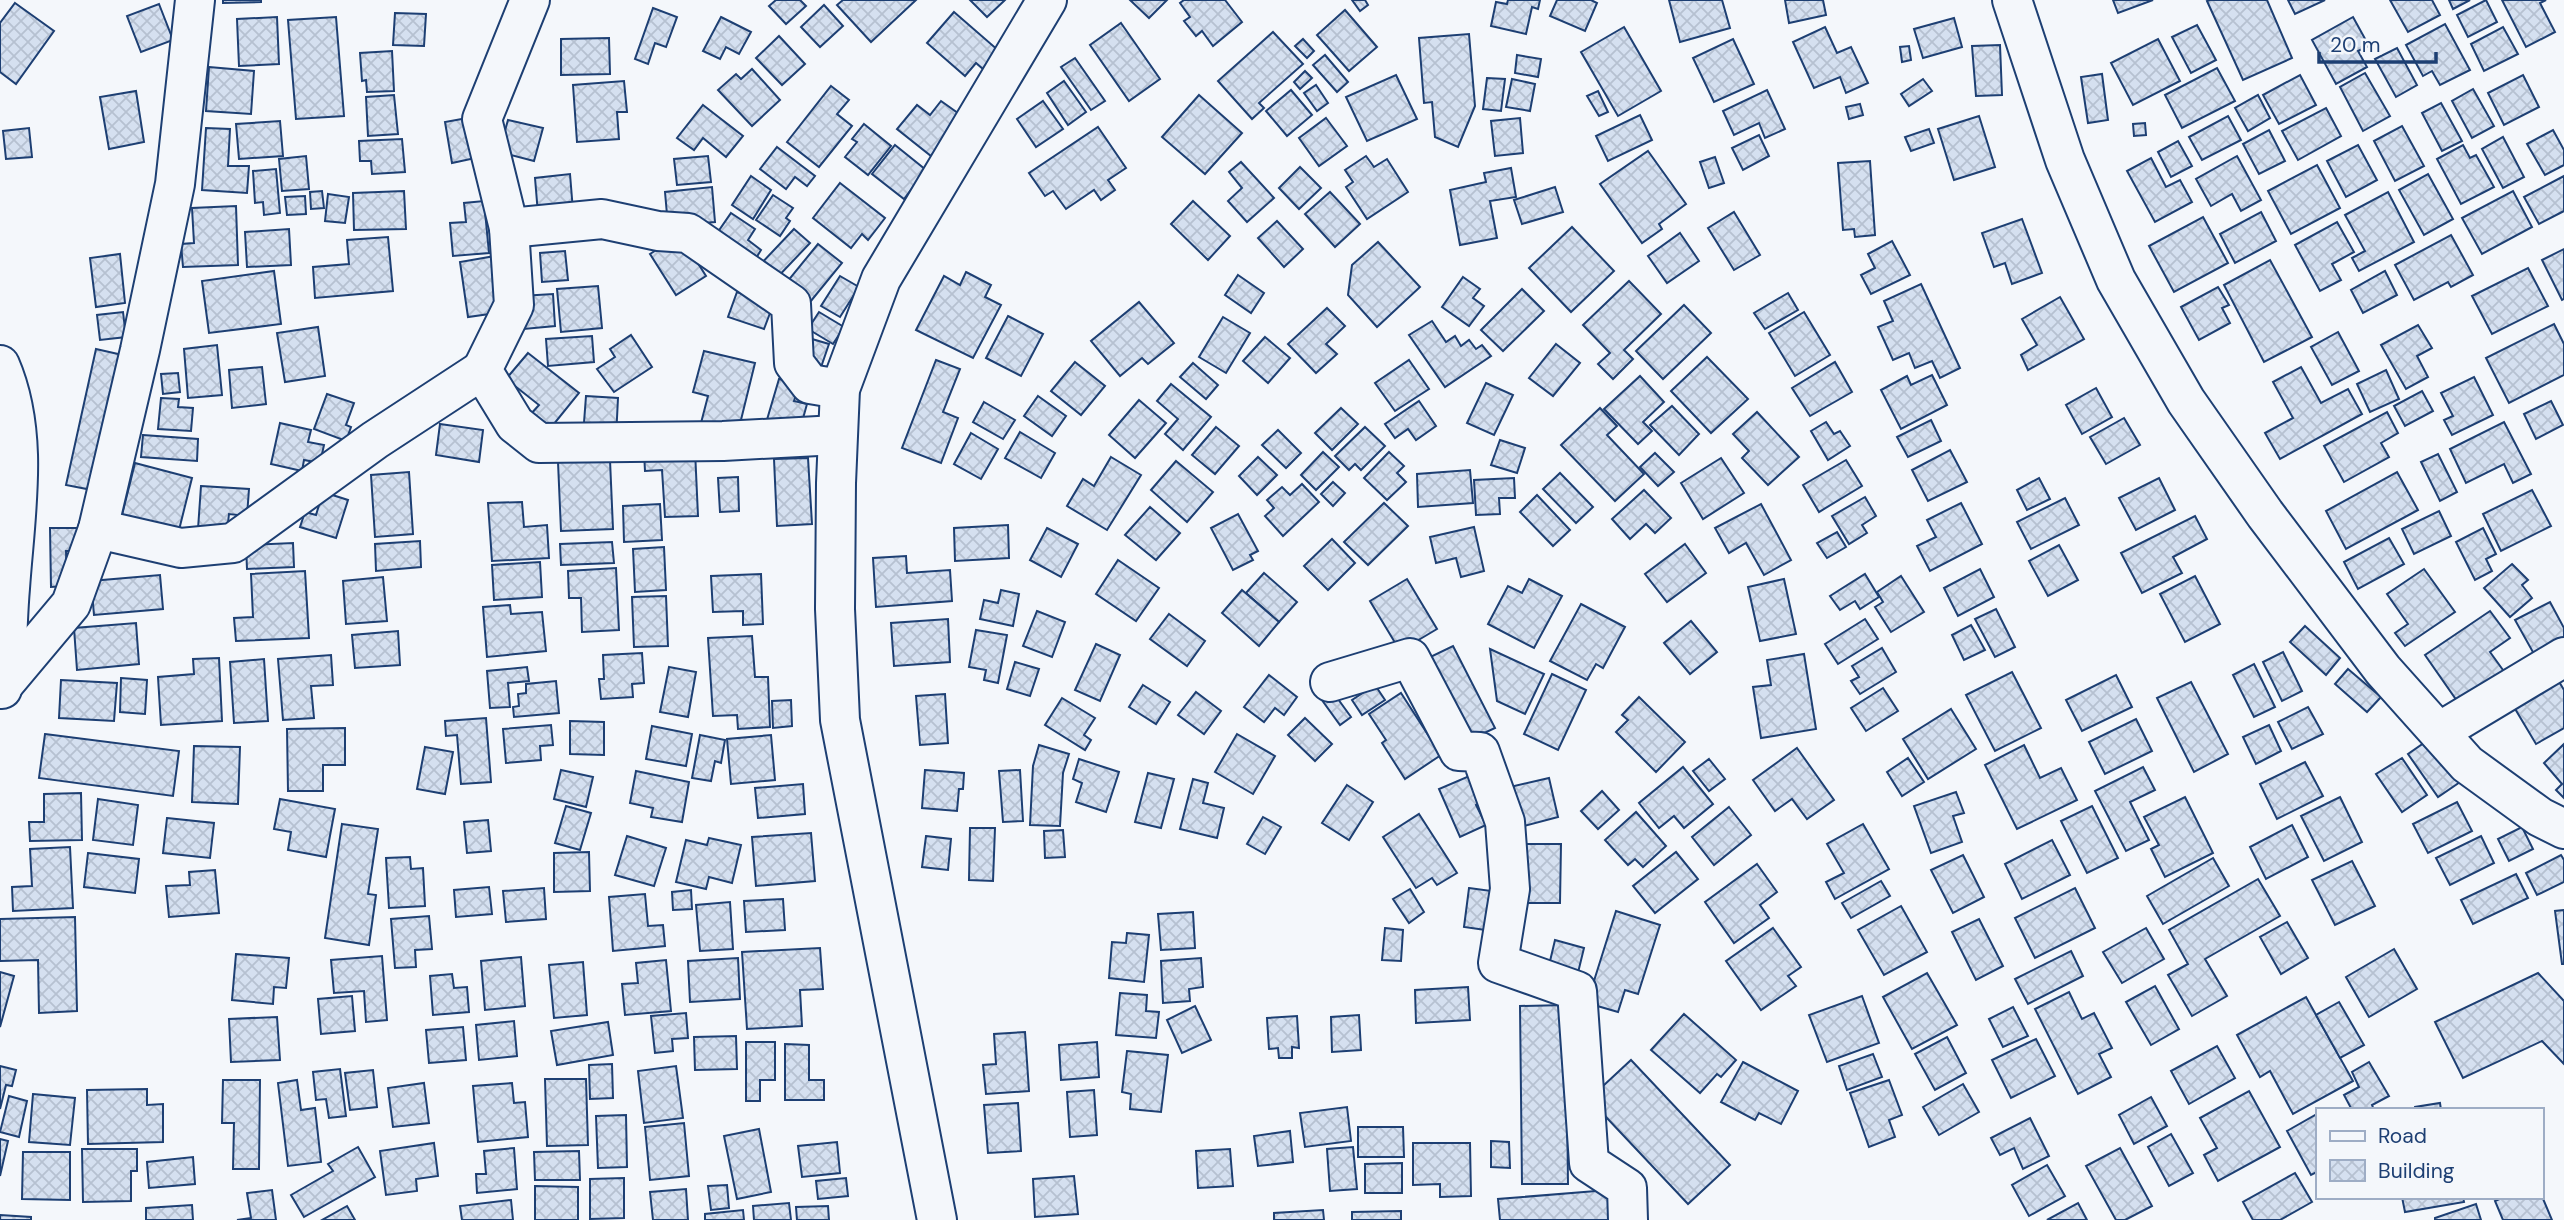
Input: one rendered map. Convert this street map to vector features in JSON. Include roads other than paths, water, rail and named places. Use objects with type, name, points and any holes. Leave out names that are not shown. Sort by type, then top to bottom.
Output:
[{"type":"street","points":[[1,692],[71,604],[98,529],[175,184],[195,0]]},
{"type":"street","points":[[98,529],[181,548],[233,543],[375,440],[482,370],[513,305],[509,228],[482,119],[530,0]]},
{"type":"street","points":[[937,1220],[840,720],[835,610],[840,389],[881,279],[1047,0]]},
{"type":"street","points":[[2012,0],[2065,160],[2116,280],[2186,401],[2265,514],[2375,659],[2467,764],[2540,817],[2564,829]]},
{"type":"street","points":[[509,228],[602,219],[658,231],[688,233],[791,304],[794,363],[810,384],[840,389]]},
{"type":"street","points":[[0,365],[7,382],[18,433],[16,501],[1,692]]},
{"type":"street","points":[[482,370],[515,424],[539,443],[723,441],[837,435]]},
{"type":"street","points":[[2439,732],[2564,657]]},
{"type":"street","points":[[1330,682],[1410,658],[1459,751],[1480,752],[1505,822],[1510,889],[1498,963],[1577,991],[1590,1163],[1627,1188],[1628,1220]]}]
